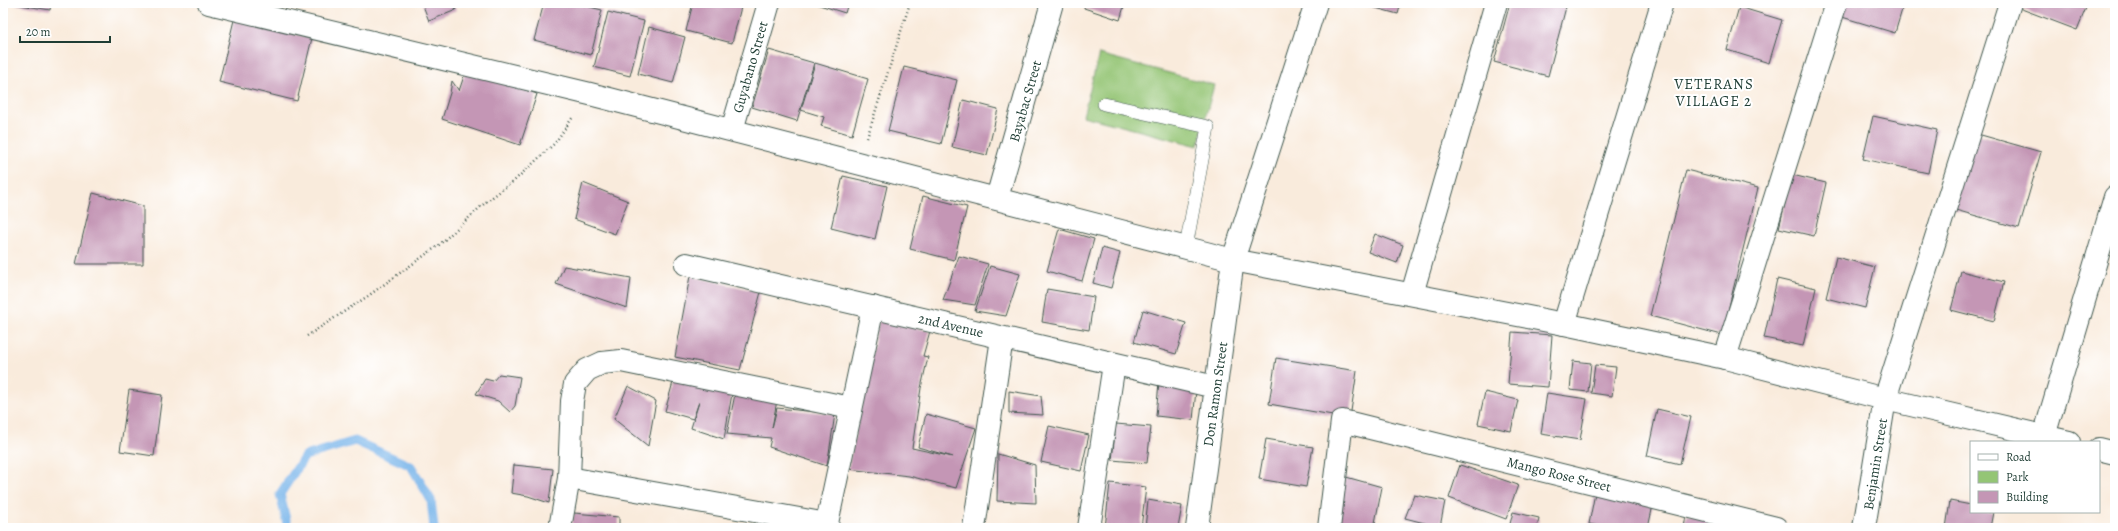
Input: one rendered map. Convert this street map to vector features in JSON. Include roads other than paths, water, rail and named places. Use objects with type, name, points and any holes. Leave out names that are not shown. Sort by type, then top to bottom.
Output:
[{"type":"street","points":[[209,3],[590,94],[859,162],[1233,260],[1564,324],[1725,358],[1886,399],[2065,441]]},
{"type":"street","name":"Guyabano Street","points":[[732,130],[769,3]]},
{"type":"street","name":"Bayabac Street","points":[[997,198],[1052,3]]},
{"type":"street","name":"Don Ramon Street","points":[[1197,528],[1233,260],[1316,3]]},
{"type":"street","points":[[1412,294],[1496,3]]},
{"type":"street","points":[[1564,324],[1662,3]]},
{"type":"street","points":[[1725,358],[1836,3]]},
{"type":"street","name":"Benjamin Street","points":[[1864,528],[1886,399],[2010,3]]},
{"type":"street","points":[[2044,436],[2115,197]]},
{"type":"street","name":"2nd Avenue","points":[[686,264],[1215,387]]},
{"type":"street","points":[[568,478],[826,526],[873,307]]},
{"type":"street","points":[[974,528],[1002,338]]},
{"type":"street","points":[[560,528],[568,478],[572,401],[575,384],[587,370],[602,363],[621,361],[851,408]]},
{"type":"street","points":[[1089,528],[1114,364]]},
{"type":"street","name":"Mango Rose Street","points":[[1329,528],[1342,421],[1740,523],[1776,528]]},
{"type":"street","points":[[2100,449],[2115,453]]},
{"type":"lane","points":[[1104,104],[1208,127],[1186,247]]},
{"type":"waterway","points":[[288,528],[280,494],[305,456],[355,441],[411,466],[431,500],[434,528]]},
{"type":"district","name":"VETERANS VILLAGE 2","points":[[1714,92]]}]
